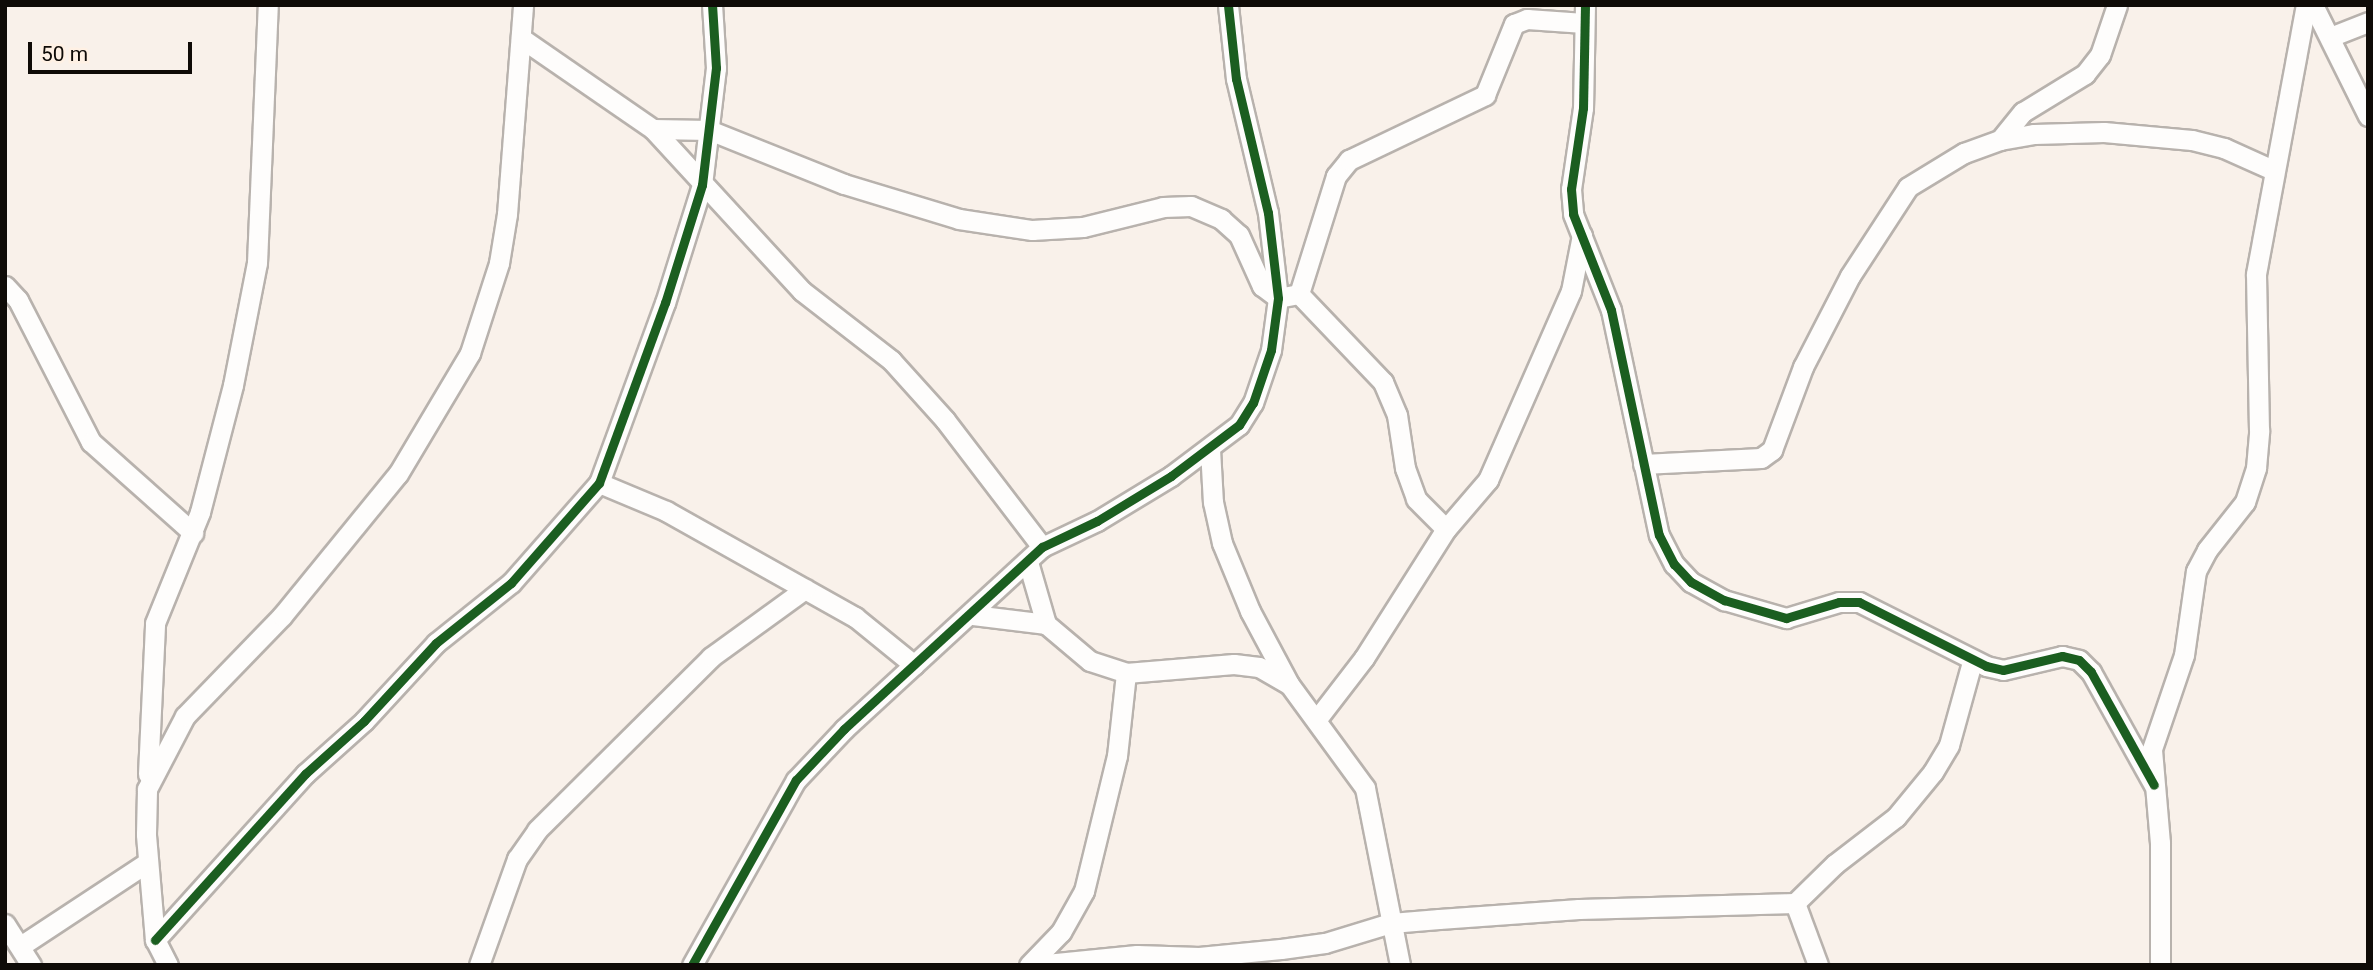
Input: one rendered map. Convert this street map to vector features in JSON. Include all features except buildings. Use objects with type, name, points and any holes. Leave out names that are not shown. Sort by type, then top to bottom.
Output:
[{"type":"street","points":[[168,965],[155,940],[148,862],[147,789],[155,623],[193,533],[233,385],[257,263],[268,5]]},
{"type":"street","points":[[147,789],[185,716],[282,616],[398,474],[470,353],[499,263],[507,214],[523,5]]},
{"type":"street","points":[[155,940],[295,784],[364,721],[436,643],[511,583],[599,483],[666,303],[702,185],[716,68],[712,5]]},
{"type":"street","points":[[692,965],[796,780],[914,664],[973,615],[1042,547],[1097,521],[1210,449],[1238,425],[1253,403],[1271,350],[1278,298],[1268,212],[1241,102],[1228,5]]},
{"type":"street","points":[[2000,140],[2024,112],[2085,74],[2100,55],[2117,5]]},
{"type":"street","points":[[2160,965],[2160,843],[2152,749],[2184,655],[2196,572],[2207,550],[2245,502],[2256,468],[2259,430],[2256,274],[2273,170],[2306,5]]},
{"type":"street","points":[[2313,5],[2368,116]]},
{"type":"street","points":[[1299,295],[1336,176],[1349,160],[1485,95],[1514,24],[1527,19],[1584,14],[1583,108],[1571,189],[1573,214],[1611,310],[1660,535],[1674,564],[1691,582],[1724,600],[1786,618],[1839,602],[1859,602],[1884,611],[1972,662],[2003,670],[2062,656],[2079,660],[2091,672],[2154,785]]},
{"type":"street","points":[[2330,37],[2368,22]]},
{"type":"street","points":[[521,38],[653,129],[802,291],[891,360],[945,419],[1042,547]]},
{"type":"street","points":[[653,129],[709,130],[844,184],[959,219],[1032,230],[1083,226],[1163,207],[1191,206],[1221,219],[1239,235],[1262,286],[1278,298],[1299,295]]},
{"type":"street","points":[[1643,464],[1761,458],[1772,450],[1824,323],[1908,187],[1938,166],[2000,140],[2064,130],[2192,140],[2224,148],[2273,170]]},
{"type":"street","points":[[1317,719],[1364,658],[1446,529],[1488,480],[1537,377],[1571,291],[1582,235]]},
{"type":"street","points":[[5,286],[18,300],[91,442],[193,533]]},
{"type":"street","points":[[1299,295],[1383,382],[1397,415],[1405,468],[1416,499],[1446,529]]},
{"type":"street","points":[[1210,449],[1213,502],[1223,543],[1250,611],[1289,684],[1365,788],[1376,828],[1400,965]]},
{"type":"street","points":[[599,483],[666,511],[855,617],[914,664]]},
{"type":"street","points":[[1028,562],[1045,624]]},
{"type":"street","points":[[479,965],[517,859],[537,830],[711,657],[805,589]]},
{"type":"street","points":[[973,615],[1045,624],[1090,662],[1126,673],[1234,664],[1259,667],[1289,684]]},
{"type":"street","points":[[1036,965],[1137,955],[1199,957],[1281,949],[1325,943],[1391,923],[1579,909],[1795,903],[1835,864],[1896,817],[1933,772],[1949,745],[1972,662]]},
{"type":"street","points":[[1029,965],[1061,932],[1084,891],[1117,756],[1126,673]]},
{"type":"street","points":[[22,945],[148,862]]},
{"type":"street","points":[[1795,903],[1818,965]]},
{"type":"street","points":[[5,924],[22,945],[31,965]]},
{"type":"cycle path","points":[[155,940],[305,774],[364,721],[436,643],[511,583],[599,483],[665,303],[702,185],[716,68],[712,5]]},
{"type":"cycle path","points":[[692,965],[796,780],[844,729],[1042,547],[1097,521],[1171,476],[1239,425],[1253,403],[1271,350],[1278,298],[1268,213],[1236,79],[1228,5]]},
{"type":"cycle path","points":[[1585,5],[1583,108],[1571,189],[1573,214],[1611,310],[1659,535],[1674,564],[1691,582],[1724,600],[1786,618],[1839,602],[1859,602],[1986,666],[2003,670],[2062,656],[2079,660],[2091,672],[2154,785]]}]
